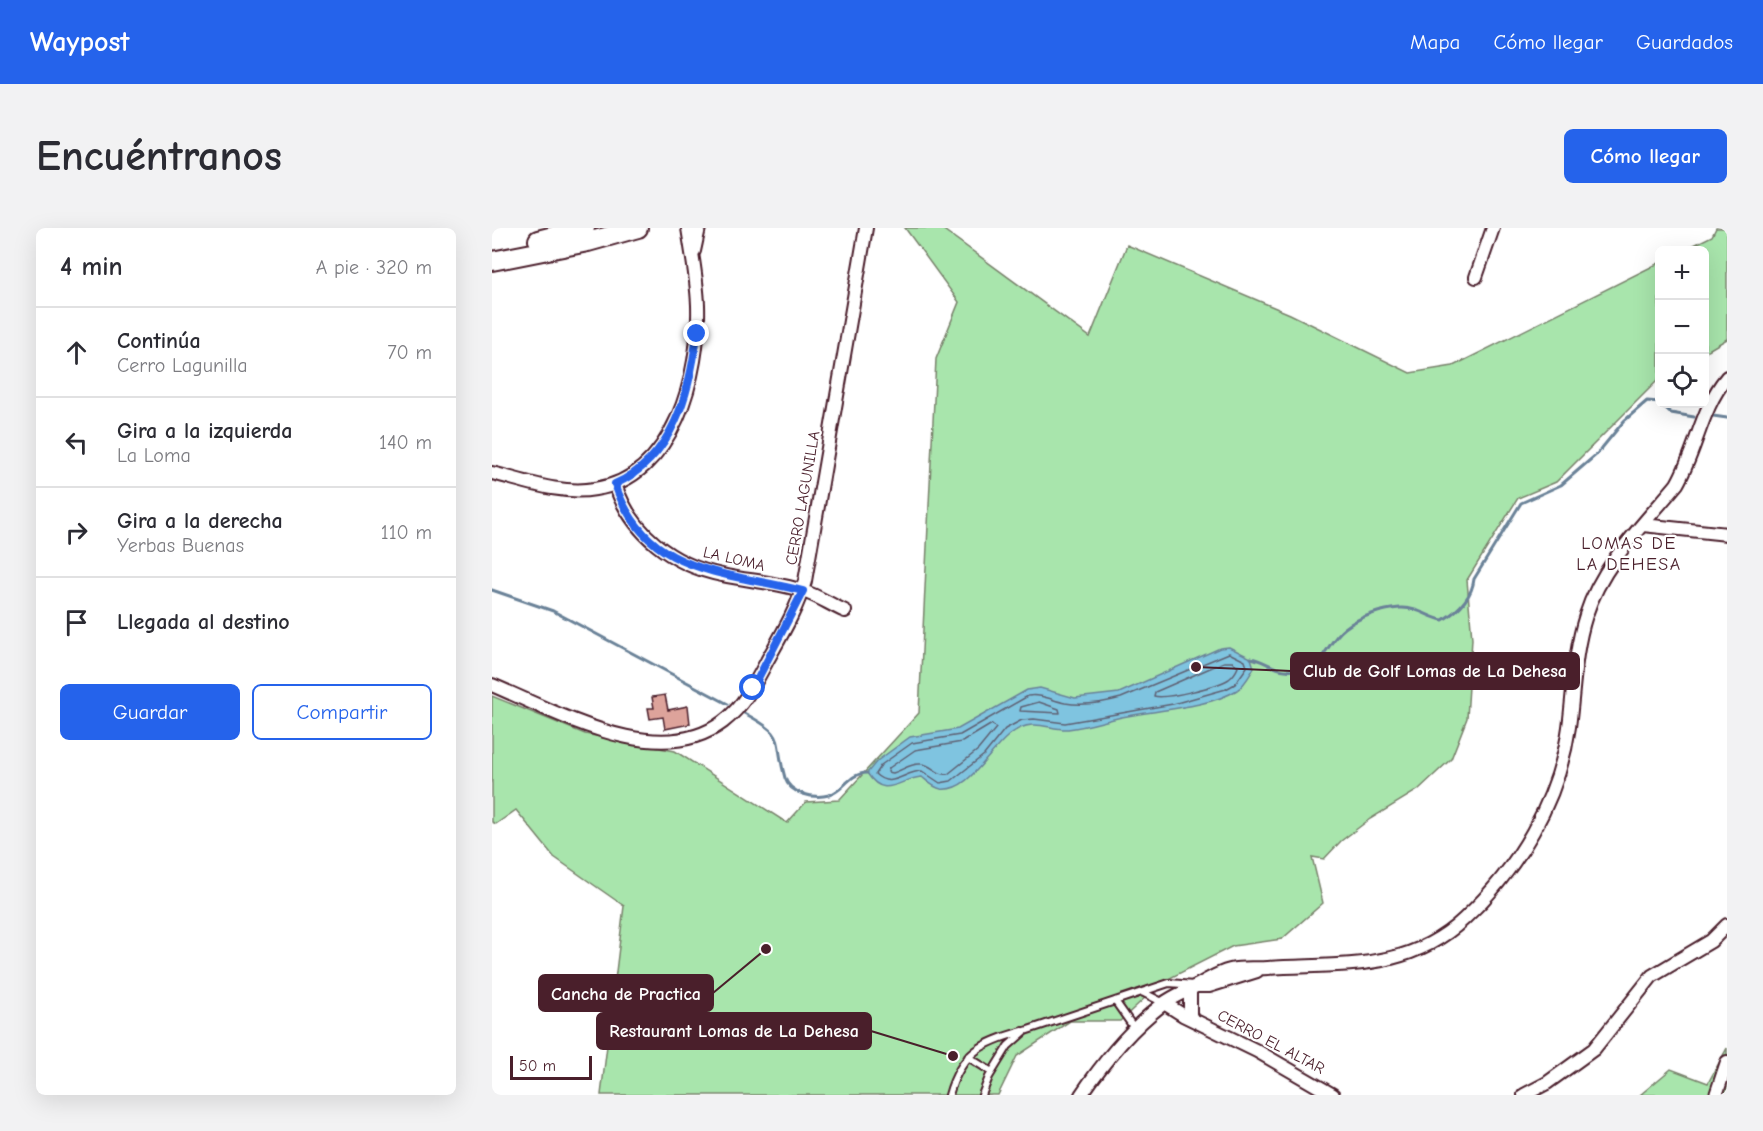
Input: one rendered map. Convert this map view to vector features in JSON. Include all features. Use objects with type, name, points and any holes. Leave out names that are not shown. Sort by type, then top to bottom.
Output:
[{"type":"main road","points":[[492,249],[585,228]]},
{"type":"main road","points":[[492,261],[588,242],[638,228]]},
{"type":"street","points":[[492,473],[575,490],[593,490],[615,484],[637,472],[653,458],[670,434],[682,404],[691,370],[697,326],[693,253],[688,228]]},
{"type":"street","points":[[693,253],[699,228]]},
{"type":"street","name":"CERRO LAGUNILLA","points":[[492,685],[573,718],[627,737],[652,742],[686,740],[715,728],[740,706],[760,674],[803,591],[866,228]]},
{"type":"street","points":[[1476,277],[1493,228]]},
{"type":"street","points":[[1081,1095],[1106,1060],[1134,1028],[1164,1003],[1209,977],[1245,968],[1371,964],[1390,960],[1416,950],[1446,933],[1484,899],[1523,848],[1551,796],[1567,736],[1577,646],[1586,614],[1609,568],[1677,484],[1686,469],[1707,409],[1727,377]]},
{"type":"street","name":"LA LOMA","points":[[615,484],[623,506],[636,525],[660,548],[680,561],[712,573],[803,591],[845,611]]},
{"type":"street","points":[[1643,525],[1727,534]]},
{"type":"street","points":[[1524,1095],[1547,1083],[1593,1049],[1652,976],[1711,941],[1727,925]]},
{"type":"street","name":"CERRO EL ALTAR","points":[[1192,1019],[1190,1015],[1194,987]]},
{"type":"street","name":"CERRO EL ALTAR","points":[[1164,1003],[1257,1051],[1333,1095]]},
{"type":"street","points":[[1716,1095],[1727,1062]]},
{"type":"lane","points":[[949,1095],[953,1080],[968,1057],[989,1040],[1170,982],[1194,987]]},
{"type":"lane","points":[[1142,992],[1164,1003]]},
{"type":"lane","points":[[1115,1001],[1134,1028]]},
{"type":"lane","points":[[982,1095],[992,1072],[1008,1046],[1026,1030]]},
{"type":"lane","points":[[968,1057],[992,1072]]},
{"type":"green space","points":[[905,228],[941,228],[1090,337],[1127,245],[1290,314],[1410,373],[1453,366],[1655,265],[1655,383],[1556,482],[1518,498],[1467,580],[1472,639],[1467,718],[1451,759],[1418,790],[1370,819],[1341,841],[1324,859],[1312,857],[1323,903],[1282,939],[1233,946],[1162,982],[1120,1021],[1070,1021],[1017,1056],[998,1095],[601,1095],[624,906],[554,857],[516,810],[496,824],[492,822],[492,696],[585,734],[675,751],[787,823],[806,802],[839,800],[919,713],[936,359],[959,302]]},
{"type":"green space","points":[[1716,228],[1727,228],[1727,339],[1709,350],[1709,246],[1692,246],[1712,236]]},
{"type":"green space","points":[[1727,1048],[1727,1095],[1640,1095],[1671,1069],[1708,1083]]},
{"type":"water","points":[[1229,647],[1251,658],[1254,668],[1240,688],[1212,701],[1075,728],[1032,725],[1019,728],[1008,736],[965,781],[954,787],[941,789],[922,777],[893,786],[880,786],[867,773],[877,761],[910,737],[958,729],[1027,690],[1040,688],[1075,698],[1119,693],[1220,648]]},
{"type":"building","points":[[665,695],[668,710],[688,706],[690,724],[665,729],[663,717],[650,719],[648,708],[654,708],[652,697]]},
{"type":"waterway","points":[[1251,658],[1281,669],[1298,670],[1315,664],[1337,635],[1357,620],[1371,614],[1406,608],[1443,620],[1468,597],[1474,579],[1521,503],[1561,485],[1597,454],[1624,421],[1647,401],[1655,402]]},
{"type":"waterway","points":[[1665,408],[1671,413],[1694,417]]},
{"type":"waterway","points":[[1713,416],[1727,418]]},
{"type":"waterway","points":[[492,590],[553,611],[728,704]]},
{"type":"waterway","points":[[744,713],[774,733],[785,778],[792,788],[803,794],[829,795],[856,776],[867,773]]},
{"type":"place","name":"Club de Golf Lomas de La Dehesa","points":[[1196,667]]},
{"type":"place","name":"Cancha de Practica","points":[[766,949]]},
{"type":"place","name":"Restaurant Lomas de La Dehesa","points":[[953,1056]]},
{"type":"district","name":"LOMAS DE LA DEHESA","points":[[1629,553]]},
{"type":"route","points":[[697,334],[691,370],[670,434],[645,466],[615,484],[623,506],[636,525],[651,541],[680,561],[723,576],[803,591],[753,688]]}]
